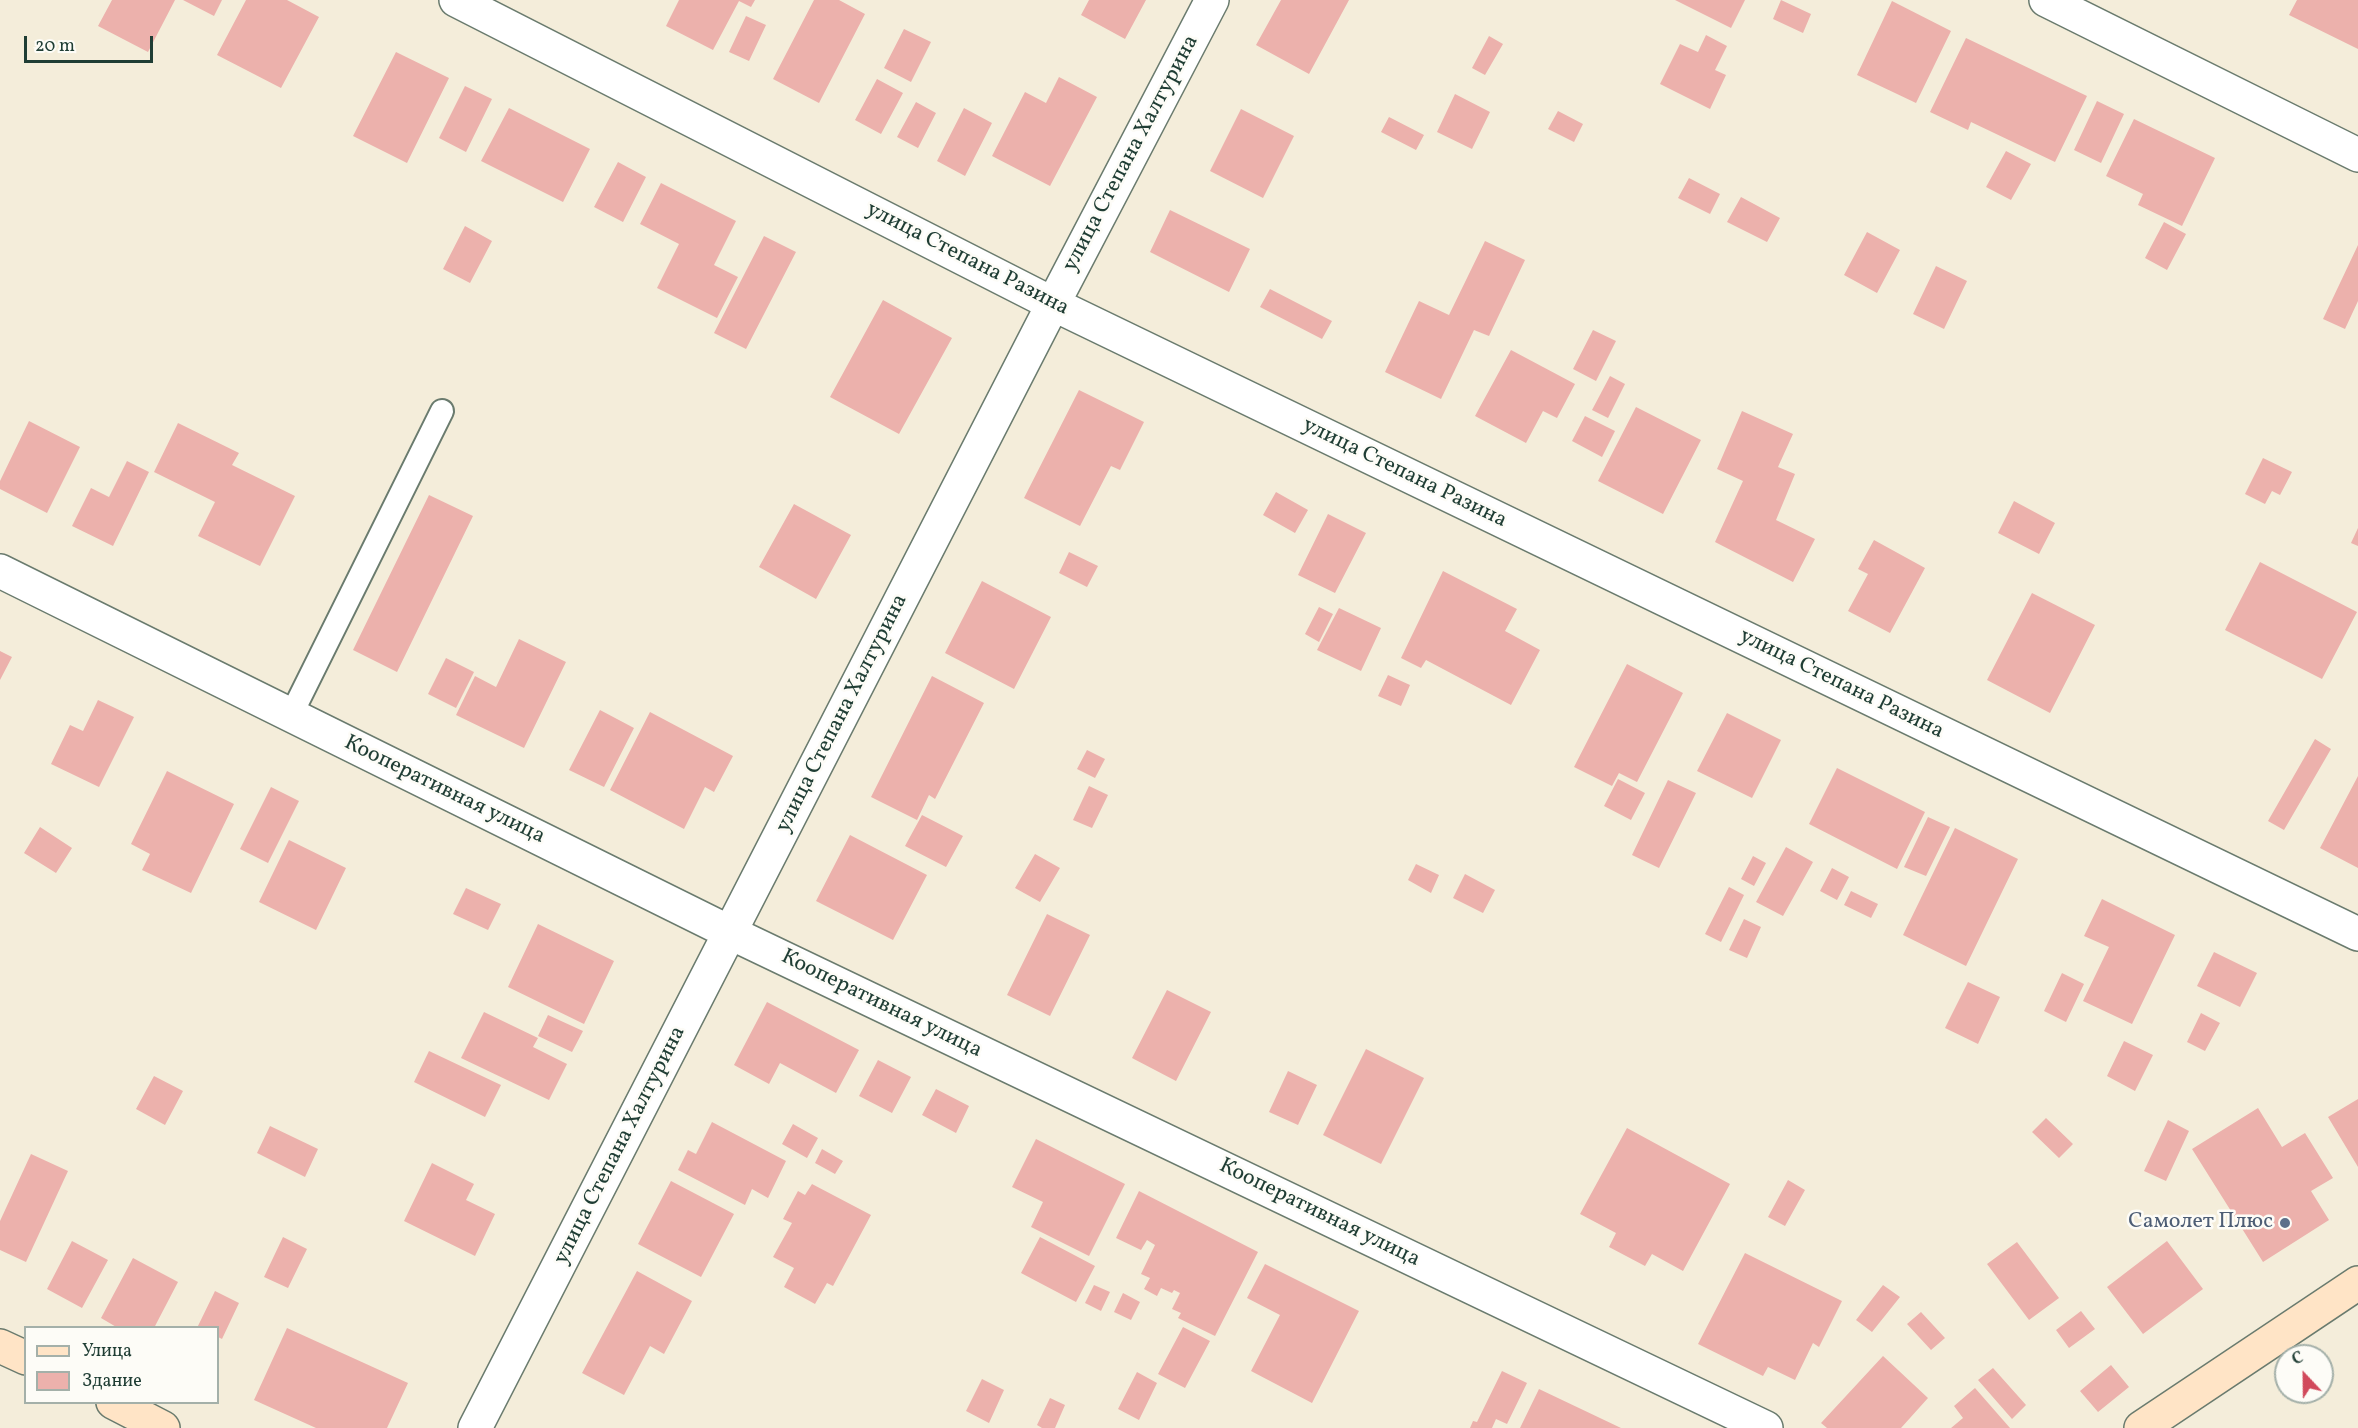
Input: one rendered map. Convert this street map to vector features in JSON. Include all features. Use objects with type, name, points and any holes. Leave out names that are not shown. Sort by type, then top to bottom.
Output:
[{"type":"main road","points":[[2141,1428],[2358,1283]]},
{"type":"main road","points":[[0,1346],[24,1358]]},
{"type":"main road","points":[[116,1404],[163,1428]]},
{"type":"street","name":"улица Степана Разина","points":[[456,0],[1053,304],[2358,934]]},
{"type":"street","name":"улица Степана Халтурина","points":[[475,1428],[1053,304],[1212,0]]},
{"type":"street","points":[[2046,0],[2358,155]]},
{"type":"street","name":"Кооперативная улица","points":[[0,571],[731,933],[1766,1428]]},
{"type":"lane","points":[[291,715],[442,411]]},
{"type":"building","points":[[112,0],[175,0],[148,52],[98,26]]},
{"type":"building","points":[[183,0],[222,0],[214,16]]},
{"type":"building","points":[[246,0],[287,0],[319,17],[281,88],[217,55]]},
{"type":"building","points":[[679,0],[755,0],[751,7],[739,1],[713,50],[666,26]]},
{"type":"building","points":[[814,0],[839,0],[865,14],[819,103],[773,79]]},
{"type":"building","points":[[1089,0],[1146,0],[1125,39],[1081,15]]},
{"type":"building","points":[[1281,0],[1349,0],[1309,74],[1256,45]]},
{"type":"building","points":[[1675,0],[1745,0],[1731,28]]},
{"type":"building","points":[[1781,0],[1811,14],[1803,33],[1773,19]]},
{"type":"building","points":[[2297,0],[2358,0],[2358,49],[2289,15]]},
{"type":"building","points":[[1892,1],[1951,31],[1916,103],[1857,75]]},
{"type":"building","points":[[746,16],[766,25],[749,61],[729,52]]},
{"type":"building","points":[[904,29],[931,42],[911,82],[884,68]]},
{"type":"building","points":[[1706,35],[1727,46],[1715,70],[1726,75],[1710,109],[1660,84],[1680,44],[1698,52]]},
{"type":"building","points":[[1489,36],[1503,44],[1485,75],[1472,68]]},
{"type":"building","points":[[1966,38],[2087,96],[2055,162],[1971,122],[1968,130],[1930,112]]},
{"type":"building","points":[[396,52],[449,78],[407,163],[353,136]]},
{"type":"building","points":[[1059,77],[1097,97],[1050,186],[992,156],[1025,92],[1046,103]]},
{"type":"building","points":[[877,79],[903,93],[881,134],[855,120]]},
{"type":"building","points":[[465,86],[492,99],[466,152],[439,138]]},
{"type":"building","points":[[1455,94],[1490,112],[1472,149],[1437,132]]},
{"type":"building","points":[[2097,101],[2124,114],[2101,163],[2074,150]]},
{"type":"building","points":[[916,102],[936,113],[918,148],[897,137]]},
{"type":"building","points":[[509,108],[590,149],[563,202],[481,161]]},
{"type":"building","points":[[964,108],[992,123],[965,176],[937,161]]},
{"type":"building","points":[[1241,109],[1294,136],[1263,198],[1210,171]]},
{"type":"building","points":[[1558,111],[1583,124],[1574,142],[1548,129]]},
{"type":"building","points":[[1389,117],[1424,135],[1416,150],[1381,132]]},
{"type":"building","points":[[2134,119],[2215,158],[2182,226],[2138,205],[2143,194],[2106,176]]},
{"type":"building","points":[[2006,151],[2031,164],[2011,200],[1986,187]]},
{"type":"building","points":[[618,162],[646,177],[623,222],[594,207]]},
{"type":"building","points":[[1689,178],[1720,194],[1710,214],[1678,198]]},
{"type":"building","points":[[661,183],[736,221],[714,265],[738,277],[717,318],[657,288],[679,244],[640,224]]},
{"type":"building","points":[[1741,197],[1780,218],[1767,242],[1727,222]]},
{"type":"building","points":[[1170,210],[1250,249],[1229,292],[1150,252]]},
{"type":"building","points":[[2164,222],[2186,234],[2167,270],[2145,258]]},
{"type":"building","points":[[465,226],[492,241],[470,283],[443,269]]},
{"type":"building","points":[[1867,232],[1900,250],[1877,293],[1844,275]]},
{"type":"building","points":[[764,236],[796,252],[746,349],[714,333]]},
{"type":"building","points":[[1485,241],[1525,260],[1489,336],[1474,330],[1441,399],[1385,372],[1419,301],[1449,315]]},
{"type":"building","points":[[2358,245],[2358,301],[2345,329],[2323,319]]},
{"type":"building","points":[[1936,266],[1967,281],[1944,329],[1913,314]]},
{"type":"building","points":[[1270,289],[1332,321],[1322,339],[1260,307]]},
{"type":"building","points":[[883,300],[952,338],[899,434],[830,397]]},
{"type":"building","points":[[1593,330],[1616,341],[1596,381],[1573,369]]},
{"type":"building","points":[[1511,350],[1575,384],[1557,418],[1543,411],[1526,443],[1475,416]]},
{"type":"building","points":[[1610,376],[1625,384],[1608,418],[1592,410]]},
{"type":"building","points":[[1079,390],[1144,422],[1120,470],[1111,466],[1080,526],[1024,498]]},
{"type":"building","points":[[1636,407],[1701,440],[1663,514],[1598,481]]},
{"type":"building","points":[[1742,411],[1793,434],[1778,467],[1795,474],[1776,520],[1815,539],[1793,582],[1715,542],[1743,481],[1717,469]]},
{"type":"building","points":[[1585,416],[1615,431],[1602,457],[1572,441]]},
{"type":"building","points":[[29,421],[80,447],[47,513],[0,489],[0,481]]},
{"type":"building","points":[[178,423],[239,453],[232,465],[295,496],[260,566],[198,536],[215,502],[154,472]]},
{"type":"building","points":[[2263,458],[2292,472],[2280,495],[2272,491],[2265,504],[2245,494]]},
{"type":"building","points":[[127,461],[149,472],[113,546],[72,526],[91,488],[109,497]]},
{"type":"building","points":[[1276,492],[1308,510],[1295,533],[1263,515]]},
{"type":"building","points":[[429,495],[473,516],[397,672],[353,650]]},
{"type":"building","points":[[2014,501],[2055,523],[2039,554],[1998,533]]},
{"type":"building","points":[[794,504],[851,535],[816,599],[759,567]]},
{"type":"building","points":[[1328,514],[1366,533],[1335,593],[1298,575]]},
{"type":"building","points":[[2358,528],[2358,546],[2351,543]]},
{"type":"building","points":[[1874,540],[1925,568],[1890,633],[1848,611],[1868,574],[1858,569]]},
{"type":"building","points":[[1069,552],[1098,566],[1087,587],[1059,573]]},
{"type":"building","points":[[2260,562],[2357,612],[2322,679],[2225,630]]},
{"type":"building","points":[[1443,571],[1517,609],[1505,631],[1540,650],[1511,705],[1426,660],[1421,668],[1401,658]]},
{"type":"building","points":[[982,581],[1051,617],[1014,689],[945,653]]},
{"type":"building","points":[[2032,593],[2095,625],[2050,713],[1987,680]]},
{"type":"building","points":[[1319,607],[1333,614],[1319,642],[1305,634]]},
{"type":"building","points":[[1339,608],[1381,628],[1361,671],[1317,650]]},
{"type":"building","points":[[519,639],[566,662],[524,748],[456,715],[475,676],[496,687]]},
{"type":"building","points":[[0,651],[12,657],[0,680]]},
{"type":"building","points":[[446,658],[474,672],[456,708],[428,694]]},
{"type":"building","points":[[1627,664],[1683,693],[1637,782],[1619,773],[1612,786],[1574,767]]},
{"type":"building","points":[[1388,675],[1410,685],[1401,706],[1378,696]]},
{"type":"building","points":[[932,676],[984,703],[935,799],[929,795],[917,820],[871,797]]},
{"type":"building","points":[[98,700],[134,717],[99,787],[51,764],[70,725],[83,731]]},
{"type":"building","points":[[600,710],[634,728],[604,787],[569,770]]},
{"type":"building","points":[[650,712],[733,756],[714,792],[705,787],[684,829],[610,790]]},
{"type":"building","points":[[1727,713],[1781,740],[1752,798],[1697,771]]},
{"type":"building","points":[[2315,739],[2331,749],[2284,830],[2268,821]]},
{"type":"building","points":[[1087,750],[1105,759],[1095,778],[1077,769]]},
{"type":"building","points":[[1837,768],[1925,812],[1897,869],[1809,824]]},
{"type":"building","points":[[167,771],[234,804],[191,893],[142,870],[150,854],[131,844]]},
{"type":"building","points":[[2358,776],[2358,868],[2320,848]]},
{"type":"building","points":[[1618,779],[1645,793],[1631,820],[1604,806]]},
{"type":"building","points":[[1668,780],[1696,793],[1659,868],[1632,855]]},
{"type":"building","points":[[1089,786],[1108,795],[1092,828],[1073,820]]},
{"type":"building","points":[[271,787],[299,801],[268,863],[240,849]]},
{"type":"building","points":[[922,815],[963,836],[946,867],[905,846]]},
{"type":"building","points":[[1928,817],[1950,827],[1926,876],[1904,867]]},
{"type":"building","points":[[40,827],[72,848],[56,873],[24,853]]},
{"type":"building","points":[[1955,828],[2018,859],[1966,966],[1903,935]]},
{"type":"building","points":[[850,835],[927,875],[893,940],[816,901]]},
{"type":"building","points":[[289,840],[346,868],[316,930],[259,902]]},
{"type":"building","points":[[1786,847],[1813,862],[1783,916],[1756,902]]},
{"type":"building","points":[[1035,854],[1060,868],[1040,902],[1015,888]]},
{"type":"building","points":[[1753,856],[1766,863],[1754,886],[1741,879]]},
{"type":"building","points":[[1416,864],[1439,875],[1431,893],[1408,880]]},
{"type":"building","points":[[1832,868],[1849,877],[1837,900],[1820,891]]},
{"type":"building","points":[[1465,874],[1495,890],[1483,913],[1453,898]]},
{"type":"building","points":[[1729,887],[1744,895],[1721,942],[1705,934]]},
{"type":"building","points":[[466,888],[501,904],[488,930],[453,914]]},
{"type":"building","points":[[1851,891],[1878,904],[1871,918],[1844,905]]},
{"type":"building","points":[[2102,899],[2175,935],[2132,1024],[2083,1001],[2109,947],[2084,936]]},
{"type":"building","points":[[1047,914],[1090,935],[1050,1016],[1007,995]]},
{"type":"building","points":[[1744,919],[1761,927],[1747,958],[1729,950]]},
{"type":"building","points":[[538,924],[614,961],[584,1024],[508,987]]},
{"type":"building","points":[[2214,952],[2257,973],[2240,1007],[2197,986]]},
{"type":"building","points":[[2062,973],[2084,984],[2066,1022],[2044,1011]]},
{"type":"building","points":[[1968,982],[2000,997],[1978,1044],[1945,1028]]},
{"type":"building","points":[[1167,990],[1211,1012],[1176,1081],[1132,1058]]},
{"type":"building","points":[[767,1002],[859,1050],[836,1093],[780,1063],[769,1084],[734,1065]]},
{"type":"building","points":[[484,1012],[538,1038],[533,1047],[567,1064],[549,1100],[461,1058]]},
{"type":"building","points":[[2201,1013],[2220,1023],[2205,1051],[2187,1042]]},
{"type":"building","points":[[548,1015],[583,1031],[572,1052],[538,1036]]},
{"type":"building","points":[[2124,1041],[2153,1055],[2135,1091],[2107,1076]]},
{"type":"building","points":[[1366,1049],[1424,1078],[1381,1164],[1323,1135]]},
{"type":"building","points":[[429,1051],[501,1085],[485,1117],[414,1082]]},
{"type":"building","points":[[878,1060],[911,1077],[892,1113],[859,1096]]},
{"type":"building","points":[[1288,1071],[1317,1085],[1298,1125],[1269,1112]]},
{"type":"building","points":[[154,1076],[183,1091],[165,1125],[136,1109]]},
{"type":"building","points":[[936,1089],[969,1106],[956,1133],[922,1115]]},
{"type":"building","points":[[2358,1099],[2358,1167],[2328,1117]]},
{"type":"building","points":[[2258,1108],[2282,1147],[2305,1133],[2333,1178],[2311,1191],[2329,1220],[2263,1262],[2192,1149]]},
{"type":"building","points":[[2046,1118],[2073,1144],[2059,1158],[2032,1132]]},
{"type":"building","points":[[2168,1120],[2189,1131],[2166,1181],[2144,1171]]},
{"type":"building","points":[[712,1122],[786,1161],[768,1198],[752,1189],[745,1205],[678,1170],[688,1150],[696,1154]]},
{"type":"building","points":[[793,1124],[818,1138],[807,1158],[782,1144]]},
{"type":"building","points":[[270,1126],[318,1149],[305,1177],[257,1153]]},
{"type":"building","points":[[1627,1128],[1730,1184],[1683,1271],[1652,1254],[1645,1266],[1609,1247],[1616,1233],[1580,1214]]},
{"type":"building","points":[[1036,1139],[1125,1184],[1089,1256],[1031,1227],[1043,1202],[1012,1187]]},
{"type":"building","points":[[822,1149],[843,1161],[835,1174],[815,1163]]},
{"type":"building","points":[[31,1154],[68,1171],[26,1262],[0,1250],[0,1221]]},
{"type":"building","points":[[432,1163],[474,1184],[466,1200],[495,1214],[475,1256],[404,1221]]},
{"type":"building","points":[[1788,1180],[1805,1190],[1785,1226],[1768,1217]]},
{"type":"building","points":[[671,1181],[734,1214],[701,1277],[638,1244]]},
{"type":"building","points":[[812,1184],[871,1215],[833,1286],[827,1283],[815,1304],[784,1287],[794,1268],[773,1257],[792,1223],[783,1219],[798,1191],[805,1195]]},
{"type":"building","points":[[1139,1191],[1258,1252],[1215,1336],[1178,1318],[1181,1313],[1172,1309],[1180,1293],[1174,1290],[1172,1293],[1161,1288],[1157,1296],[1144,1289],[1150,1278],[1141,1274],[1155,1245],[1147,1240],[1141,1250],[1116,1238]]},
{"type":"building","points":[[283,1237],[307,1249],[288,1288],[264,1277]]},
{"type":"building","points":[[1040,1237],[1095,1266],[1076,1302],[1021,1273]]},
{"type":"building","points":[[72,1241],[108,1260],[82,1308],[47,1289]]},
{"type":"building","points":[[2167,1241],[2203,1289],[2143,1334],[2107,1287]]},
{"type":"building","points":[[2017,1242],[2059,1298],[2029,1320],[1987,1264]]},
{"type":"building","points":[[1745,1253],[1842,1301],[1819,1347],[1813,1343],[1795,1380],[1768,1367],[1763,1376],[1698,1344]]},
{"type":"building","points":[[133,1258],[178,1282],[155,1326],[115,1326],[101,1318]]},
{"type":"building","points":[[1265,1264],[1359,1311],[1312,1403],[1251,1371],[1280,1315],[1247,1298]]},
{"type":"building","points":[[637,1271],[692,1301],[664,1354],[650,1346],[624,1395],[582,1373]]},
{"type":"building","points":[[1094,1285],[1110,1292],[1101,1311],[1085,1303]]},
{"type":"building","points":[[1883,1285],[1900,1297],[1872,1332],[1856,1320]]},
{"type":"building","points":[[215,1291],[239,1303],[222,1339],[219,1338],[219,1326],[198,1326]]},
{"type":"building","points":[[1123,1293],[1140,1302],[1131,1320],[1114,1312]]},
{"type":"building","points":[[2081,1311],[2095,1329],[2069,1348],[2056,1330]]},
{"type":"building","points":[[1921,1312],[1945,1338],[1931,1350],[1907,1324]]},
{"type":"building","points":[[1183,1327],[1210,1341],[1185,1388],[1158,1374]]},
{"type":"building","points":[[287,1328],[408,1383],[387,1428],[316,1428],[254,1400]]},
{"type":"building","points":[[1883,1356],[1928,1398],[1901,1428],[1827,1428],[1821,1423]]},
{"type":"building","points":[[2111,1365],[2129,1387],[2098,1412],[2080,1391]]},
{"type":"building","points":[[1993,1368],[2026,1405],[2012,1419],[1978,1380]]},
{"type":"building","points":[[1502,1371],[1527,1383],[1507,1424],[1496,1419],[1492,1428],[1470,1428],[1473,1421],[1477,1422]]},
{"type":"building","points":[[1137,1372],[1157,1383],[1139,1420],[1118,1409]]},
{"type":"building","points":[[982,1379],[1004,1390],[989,1423],[966,1411]]},
{"type":"building","points":[[1975,1388],[2010,1428],[1951,1428],[1963,1418],[1954,1406]]},
{"type":"building","points":[[1539,1389],[1621,1428],[1520,1428]]},
{"type":"building","points":[[1050,1398],[1065,1405],[1055,1428],[1042,1428],[1037,1425]]},
{"type":"place","name":"Самолет Плюс","points":[[2285,1223]]}]
